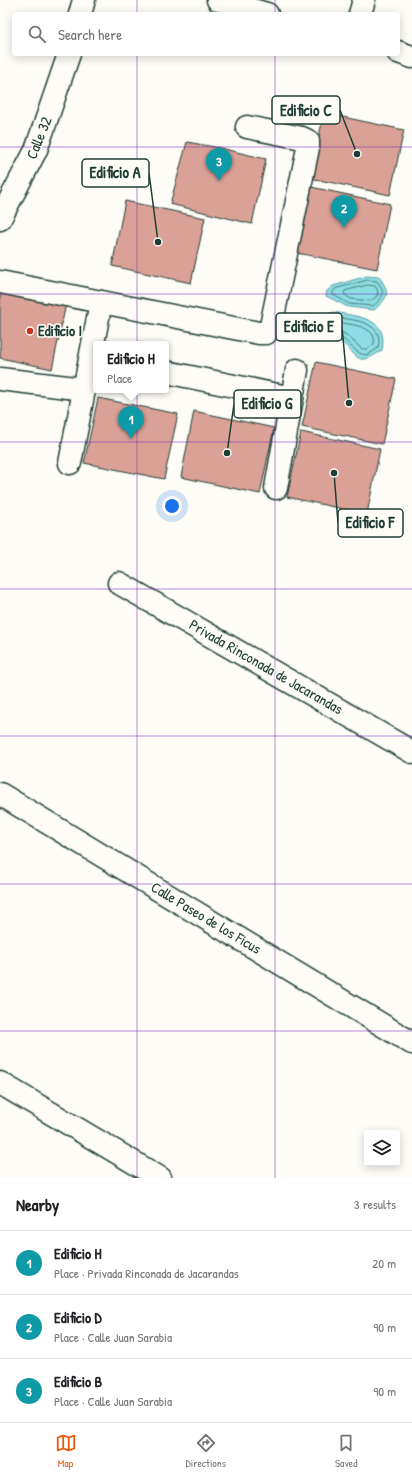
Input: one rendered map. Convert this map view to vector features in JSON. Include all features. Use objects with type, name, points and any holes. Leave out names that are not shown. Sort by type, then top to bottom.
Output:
[{"type":"street","points":[[81,12],[84,0]]},
{"type":"street","points":[[218,0],[260,12]]},
{"type":"street","points":[[361,12],[364,0]]},
{"type":"street","points":[[400,53],[412,56]]},
{"type":"street","name":"Calle 32","points":[[0,219],[36,150],[68,56]]},
{"type":"street","points":[[0,282],[259,333],[266,333],[271,326],[308,142],[302,138],[247,127]]},
{"type":"street","points":[[95,341],[101,302]]},
{"type":"street","points":[[70,463],[84,389],[93,358]]},
{"type":"street","points":[[276,488],[298,370]]},
{"type":"street","points":[[169,373],[292,398]]},
{"type":"street","points":[[0,379],[84,389]]},
{"type":"street","name":"Privada Rinconada de Jacarandas","points":[[120,582],[412,752]]},
{"type":"street","name":"Calle Paseo de los Ficus","points":[[0,794],[412,1043]]},
{"type":"street","points":[[0,1083],[160,1178]]},
{"type":"water","points":[[367,276],[379,277],[386,291],[385,299],[374,310],[348,307],[326,296],[327,291],[333,286]]},
{"type":"water","points":[[334,312],[370,320],[381,331],[383,339],[382,350],[374,356],[367,359],[362,359],[358,358],[340,341],[325,337],[316,326],[319,317]]},
{"type":"building","points":[[324,113],[404,130],[390,195],[310,178]]},
{"type":"building","points":[[187,142],[266,159],[252,224],[170,204]]},
{"type":"building","points":[[311,187],[390,204],[377,269],[297,253]]},
{"type":"building","points":[[125,201],[205,218],[191,283],[112,266]]},
{"type":"building","name":"Edificio I","points":[[0,289],[66,304],[52,369],[0,358]]},
{"type":"building","points":[[316,362],[396,379],[382,444],[302,427]]},
{"type":"building","points":[[98,398],[178,414],[164,479],[84,463]]},
{"type":"building","points":[[194,411],[274,428],[260,494],[181,477]]},
{"type":"building","points":[[301,432],[380,449],[367,514],[287,497]]},
{"type":"place","name":"Edificio C","points":[[357,154]]},
{"type":"place","name":"Edificio B","points":[[219,181]]},
{"type":"place","name":"Edificio D","points":[[344,228]]},
{"type":"place","name":"Edificio A","points":[[158,242]]},
{"type":"place","name":"Edificio I","points":[[30,331]]},
{"type":"place","name":"Edificio E","points":[[349,403]]},
{"type":"place","name":"Edificio H","points":[[131,439]]},
{"type":"place","name":"Edificio G","points":[[227,453]]},
{"type":"place","name":"Edificio F","points":[[334,473]]}]
